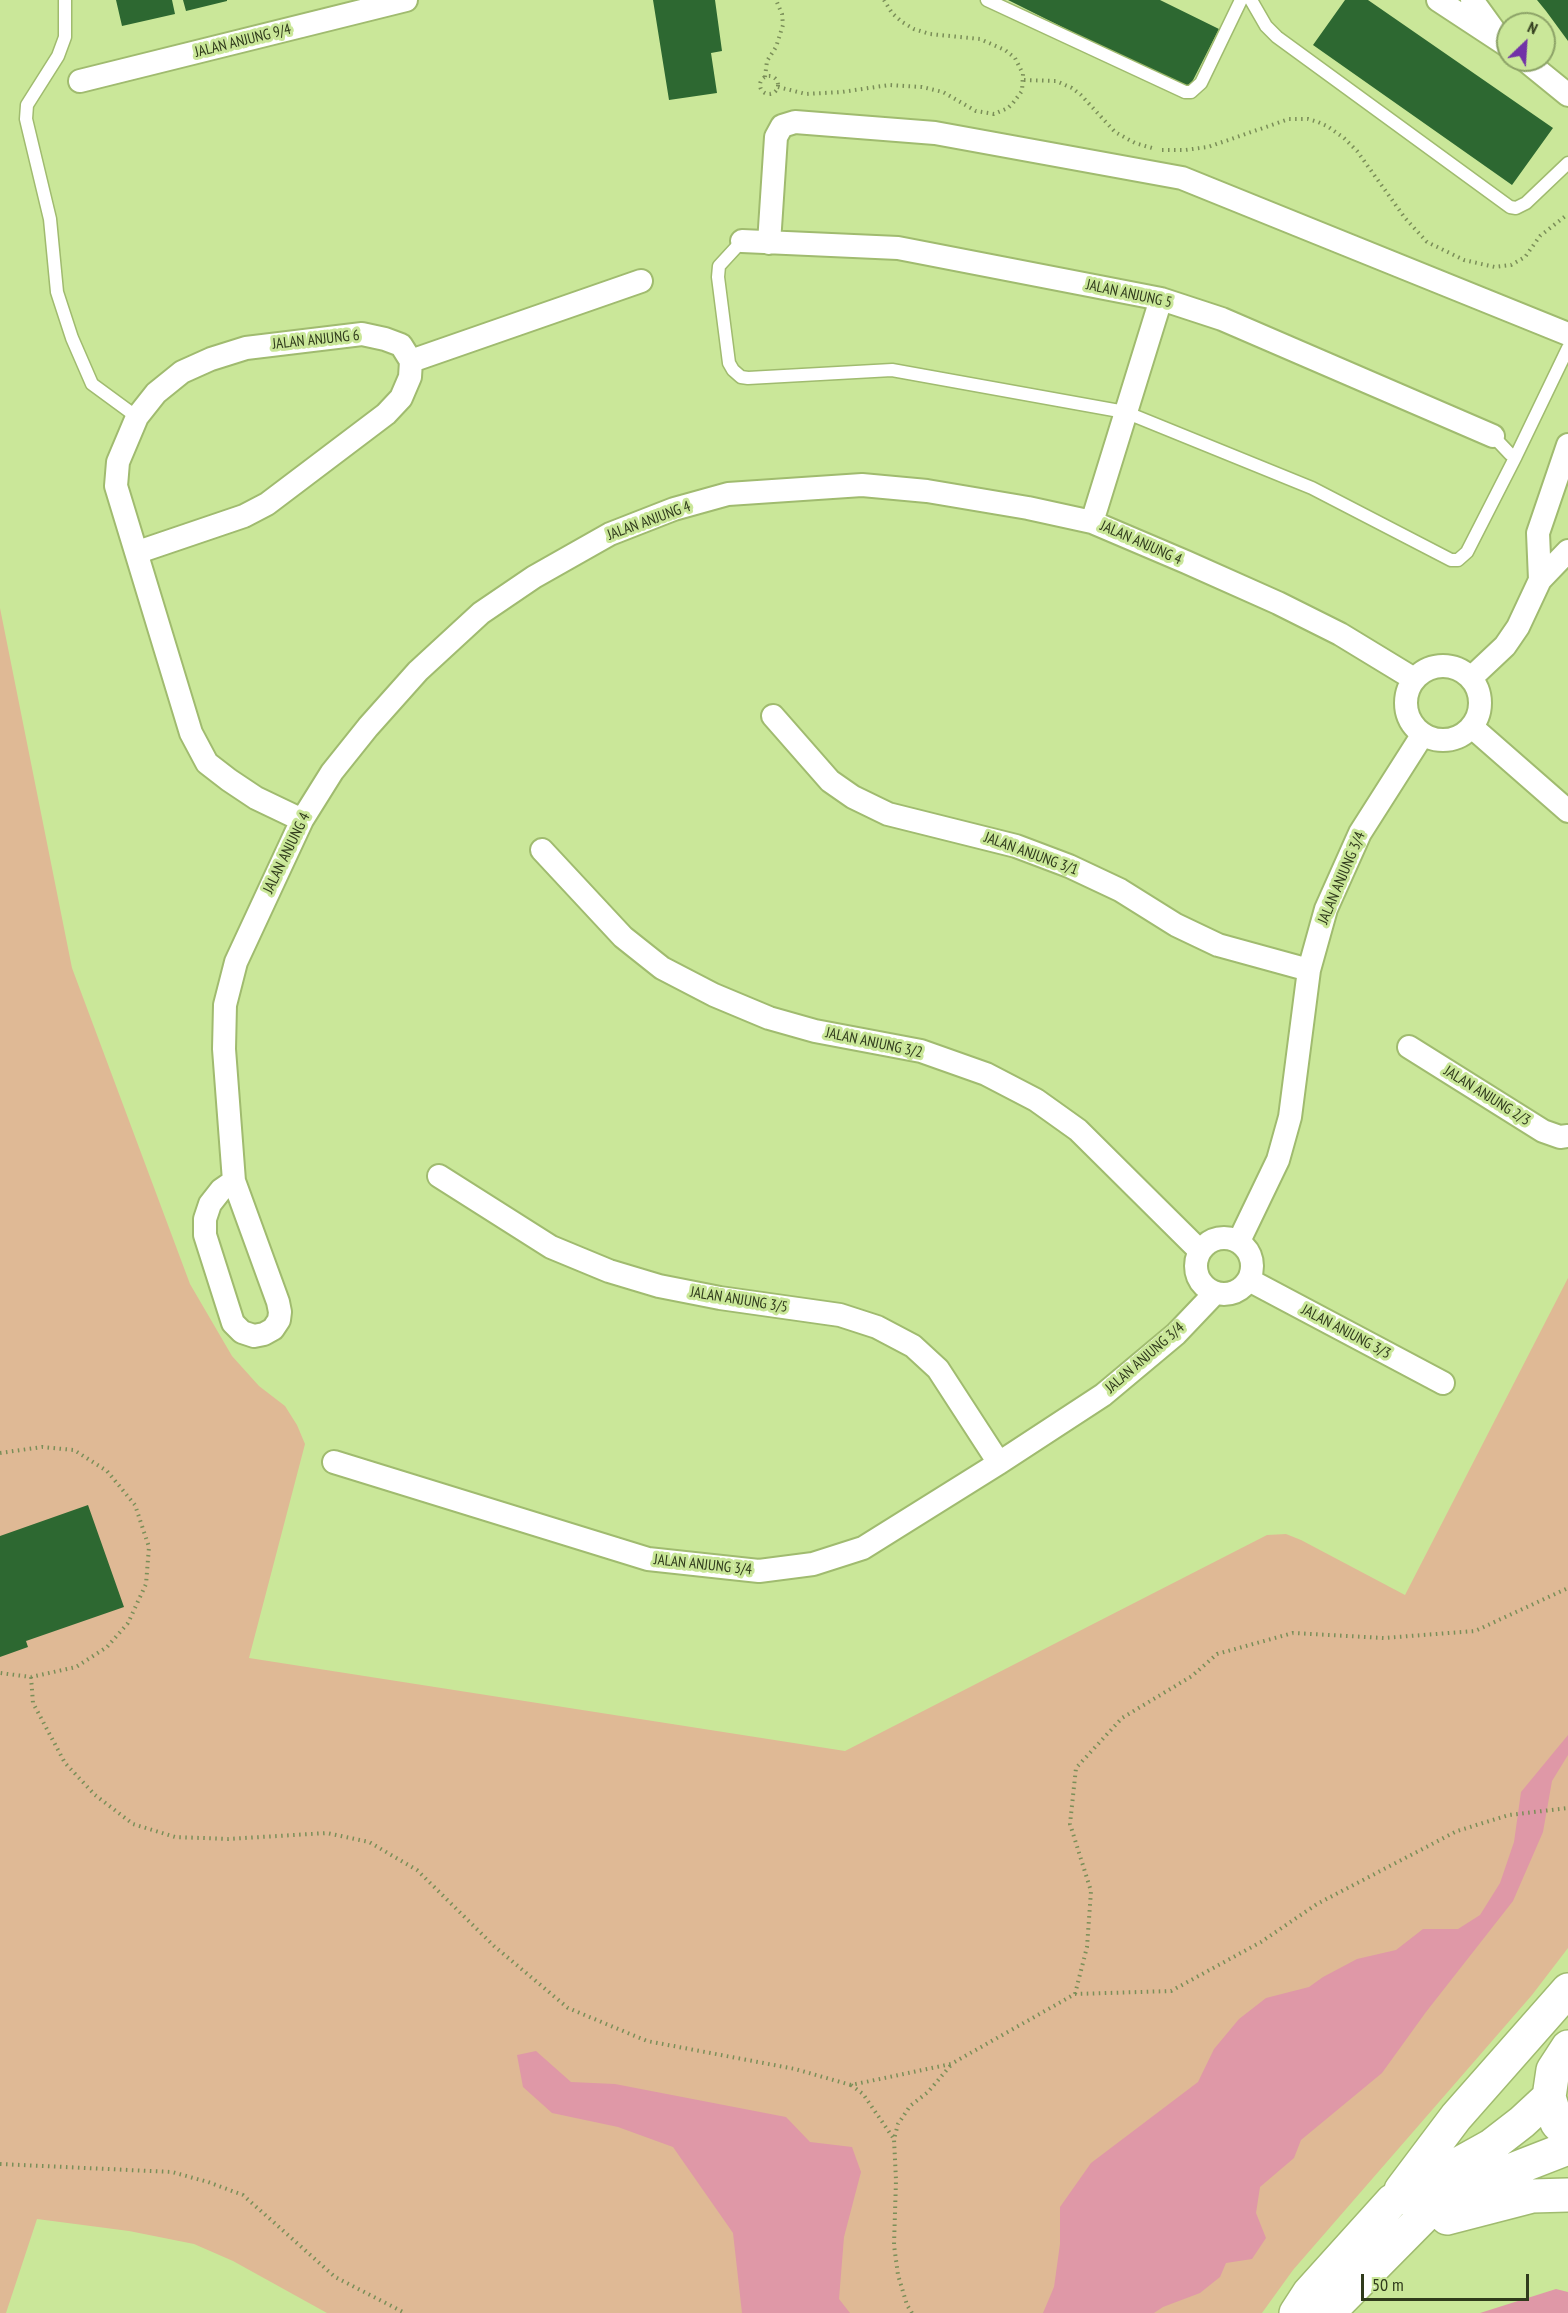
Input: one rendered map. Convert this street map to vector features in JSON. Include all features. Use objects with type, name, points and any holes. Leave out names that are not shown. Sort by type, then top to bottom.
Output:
[{"type":"street","name":"JALAN ANJUNG 9/4","points":[[80,81],[406,0]]},
{"type":"street","points":[[1438,0],[1496,37]]},
{"type":"street","points":[[1472,0],[1496,31]]},
{"type":"street","points":[[1540,72],[1568,95]]},
{"type":"street","points":[[769,243],[776,137],[782,126],[795,122],[935,134],[1182,178],[1568,334]]},
{"type":"street","name":"JALAN ANJUNG 5","points":[[742,241],[898,248],[1161,299],[1222,319],[1493,436]]},
{"type":"street","points":[[138,552],[244,516],[267,504],[387,414],[401,398],[410,377],[411,361],[641,281]]},
{"type":"street","points":[[1092,522],[1161,299]]},
{"type":"street","name":"JALAN ANJUNG 6","points":[[302,820],[256,798],[207,763],[191,733],[138,552],[116,486],[118,462],[137,417],[156,393],[182,372],[211,359],[246,348],[362,334],[401,345],[411,361]]},
{"type":"street","points":[[1540,580],[1538,533],[1568,445]]},
{"type":"street","name":"JALAN ANJUNG 4","points":[[234,1181],[221,1190],[210,1204],[205,1219],[205,1235],[234,1323],[242,1332],[254,1336],[273,1329],[279,1320],[280,1312],[234,1181],[224,1049],[225,1005],[236,962],[302,820],[332,772],[418,670],[481,613],[534,577],[620,530],[674,509],[728,494],[862,485],[927,491],[1028,508],[1092,522],[1278,603],[1340,634],[1414,679]]},
{"type":"street","points":[[1471,678],[1505,646],[1518,627],[1540,580],[1568,551]]},
{"type":"street","points":[[1442,665],[1458,668],[1471,678],[1478,689],[1481,703],[1479,716],[1472,728],[1461,736],[1448,740],[1435,740],[1423,735],[1411,723],[1406,708],[1407,693],[1414,679],[1426,669],[1442,665]]},
{"type":"street","name":"JALAN ANJUNG 3/1","points":[[773,716],[830,781],[853,797],[888,814],[1016,846],[1069,866],[1120,890],[1176,925],[1218,945],[1309,970]]},
{"type":"street","points":[[1472,728],[1568,811]]},
{"type":"street","name":"JALAN ANJUNG 3/4","points":[[1239,1241],[1278,1160],[1290,1118],[1309,970],[1326,909],[1360,833],[1423,735]]},
{"type":"street","name":"JALAN ANJUNG 3/2","points":[[542,850],[623,937],[662,968],[714,995],[769,1018],[815,1031],[864,1038],[921,1051],[986,1074],[1036,1100],[1078,1130],[1200,1251]]},
{"type":"street","name":"JALAN ANJUNG 2/3","points":[[1409,1047],[1543,1131],[1560,1137],[1568,1136]]},
{"type":"street","name":"JALAN ANJUNG 3/5","points":[[439,1176],[551,1247],[609,1271],[659,1286],[720,1298],[840,1315],[877,1327],[912,1346],[938,1369],[999,1463]]},
{"type":"street","points":[[1217,1238],[1239,1241],[1251,1255],[1253,1263],[1249,1280],[1243,1288],[1234,1293],[1215,1293],[1206,1288],[1199,1280],[1196,1270],[1196,1260],[1200,1251],[1217,1238]]},
{"type":"street","name":"JALAN ANJUNG 3/3","points":[[1249,1280],[1443,1383]]},
{"type":"street","name":"JALAN ANJUNG 3/4","points":[[334,1461],[648,1559],[759,1571],[813,1564],[863,1548],[1103,1395],[1176,1334],[1215,1293]]},
{"type":"street","points":[[1296,2313],[1309,2294],[1392,2201],[1456,2117],[1568,1989]]},
{"type":"street","points":[[1568,2048],[1552,2070],[1549,2097],[1557,2122],[1568,2134]]},
{"type":"street","points":[[1392,2201],[1491,2146],[1549,2097]]},
{"type":"street","points":[[1328,2313],[1428,2212],[1509,2171],[1568,2148]]},
{"type":"street","points":[[1412,2227],[1532,2196],[1568,2195]]},
{"type":"lane","points":[[65,0],[65,37],[58,56],[27,105],[27,119],[50,219],[57,292],[72,338],[92,384],[137,417]]},
{"type":"lane","points":[[987,0],[1185,92],[1191,92],[1201,83],[1241,0]]},
{"type":"lane","points":[[1251,0],[1266,26],[1277,37],[1510,207],[1516,208],[1526,203],[1568,163]]},
{"type":"lane","points":[[742,241],[719,266],[718,277],[729,363],[733,370],[741,376],[748,378],[892,370],[1125,412],[1312,488],[1451,561],[1458,560],[1467,552],[1568,348]]},
{"type":"lane","points":[[1493,436],[1510,454],[1516,456]]},
{"type":"path","points":[[765,77],[774,77],[778,81],[778,87],[773,94],[764,93],[760,85],[765,77],[767,62],[776,47],[783,25],[782,14],[776,0]]},
{"type":"path","points":[[778,87],[806,94],[842,92],[889,85],[922,87],[943,92],[976,111],[994,114],[1008,108],[1022,91],[1023,74],[1015,58],[998,46],[980,39],[930,34],[914,29],[892,13],[884,0]]},
{"type":"path","points":[[1024,80],[1056,81],[1072,88],[1115,132],[1135,143],[1159,149],[1185,150],[1208,147],[1288,119],[1308,119],[1318,122],[1327,126],[1358,151],[1412,226],[1427,242],[1464,260],[1485,266],[1504,267],[1518,261],[1531,250],[1540,236],[1568,213]]},
{"type":"path","points":[[0,1453],[42,1447],[74,1450],[106,1471],[135,1505],[148,1547],[146,1584],[128,1623],[107,1647],[76,1667],[31,1677],[0,1673]]},
{"type":"path","points":[[1075,1994],[1087,1947],[1091,1891],[1071,1824],[1076,1768],[1122,1718],[1192,1676],[1217,1654],[1293,1633],[1384,1638],[1475,1631],[1568,1588]]},
{"type":"path","points":[[31,1677],[33,1703],[65,1763],[95,1796],[134,1824],[175,1838],[228,1839],[327,1833],[369,1842],[417,1869],[494,1946],[568,2008],[647,2042],[795,2069],[851,2085],[863,2094],[894,2139]]},
{"type":"path","points":[[851,2085],[951,2064],[1075,1994],[1171,1991],[1261,1942],[1317,1904],[1447,1836],[1509,1815],[1568,1808]]},
{"type":"path","points":[[912,2313],[907,2305],[898,2275],[894,2245],[896,2180],[894,2139],[898,2124],[910,2106],[928,2092],[951,2064]]},
{"type":"path","points":[[0,2164],[172,2172],[208,2182],[243,2195],[335,2277],[405,2313]]},
{"type":"shaded area","points":[[0,608],[72,968],[190,1284],[232,1356],[259,1386],[285,1406],[305,1444],[249,1658],[845,1751],[1267,1535],[1286,1534],[1301,1540],[1405,1595],[1568,1278],[1568,1948],[1532,1995],[1293,2270],[1262,2313],[327,2313],[233,2261],[194,2244],[129,2231],[37,2219],[6,2313],[0,2313]]},
{"type":"shaded area","points":[[1568,1735],[1568,1755],[1552,1781],[1543,1832],[1513,1901],[1426,2012],[1382,2073],[1301,2140],[1294,2158],[1260,2187],[1256,2213],[1266,2238],[1252,2259],[1226,2263],[1220,2277],[1200,2293],[1163,2307],[1154,2313],[1043,2313],[1054,2287],[1060,2244],[1060,2207],[1091,2163],[1198,2082],[1214,2049],[1239,2019],[1266,1998],[1309,1987],[1357,1959],[1396,1950],[1423,1929],[1458,1929],[1480,1915],[1500,1883],[1514,1842],[1521,1792]]},
{"type":"shaded area","points":[[536,2051],[571,2082],[615,2084],[786,2117],[810,2142],[852,2147],[861,2172],[844,2237],[839,2299],[850,2313],[742,2313],[733,2233],[673,2147],[618,2127],[552,2113],[523,2087],[517,2055]]},
{"type":"shaded area","points":[[1556,2289],[1568,2292],[1568,2313],[1480,2313]]},
{"type":"building","points":[[116,0],[172,0],[175,14],[122,26]]},
{"type":"building","points":[[183,0],[227,0],[227,1],[186,11]]},
{"type":"building","points":[[653,0],[715,0],[722,51],[711,53],[717,93],[669,100]]},
{"type":"building","points":[[1008,0],[1160,0],[1219,29],[1188,90]]},
{"type":"building","points":[[1345,0],[1368,0],[1553,128],[1512,185],[1313,45]]},
{"type":"building","points":[[1537,0],[1568,0],[1568,41],[1556,25],[1556,12],[1546,11]]},
{"type":"building","points":[[88,1505],[124,1607],[26,1641],[28,1647],[0,1657],[0,1536]]}]
